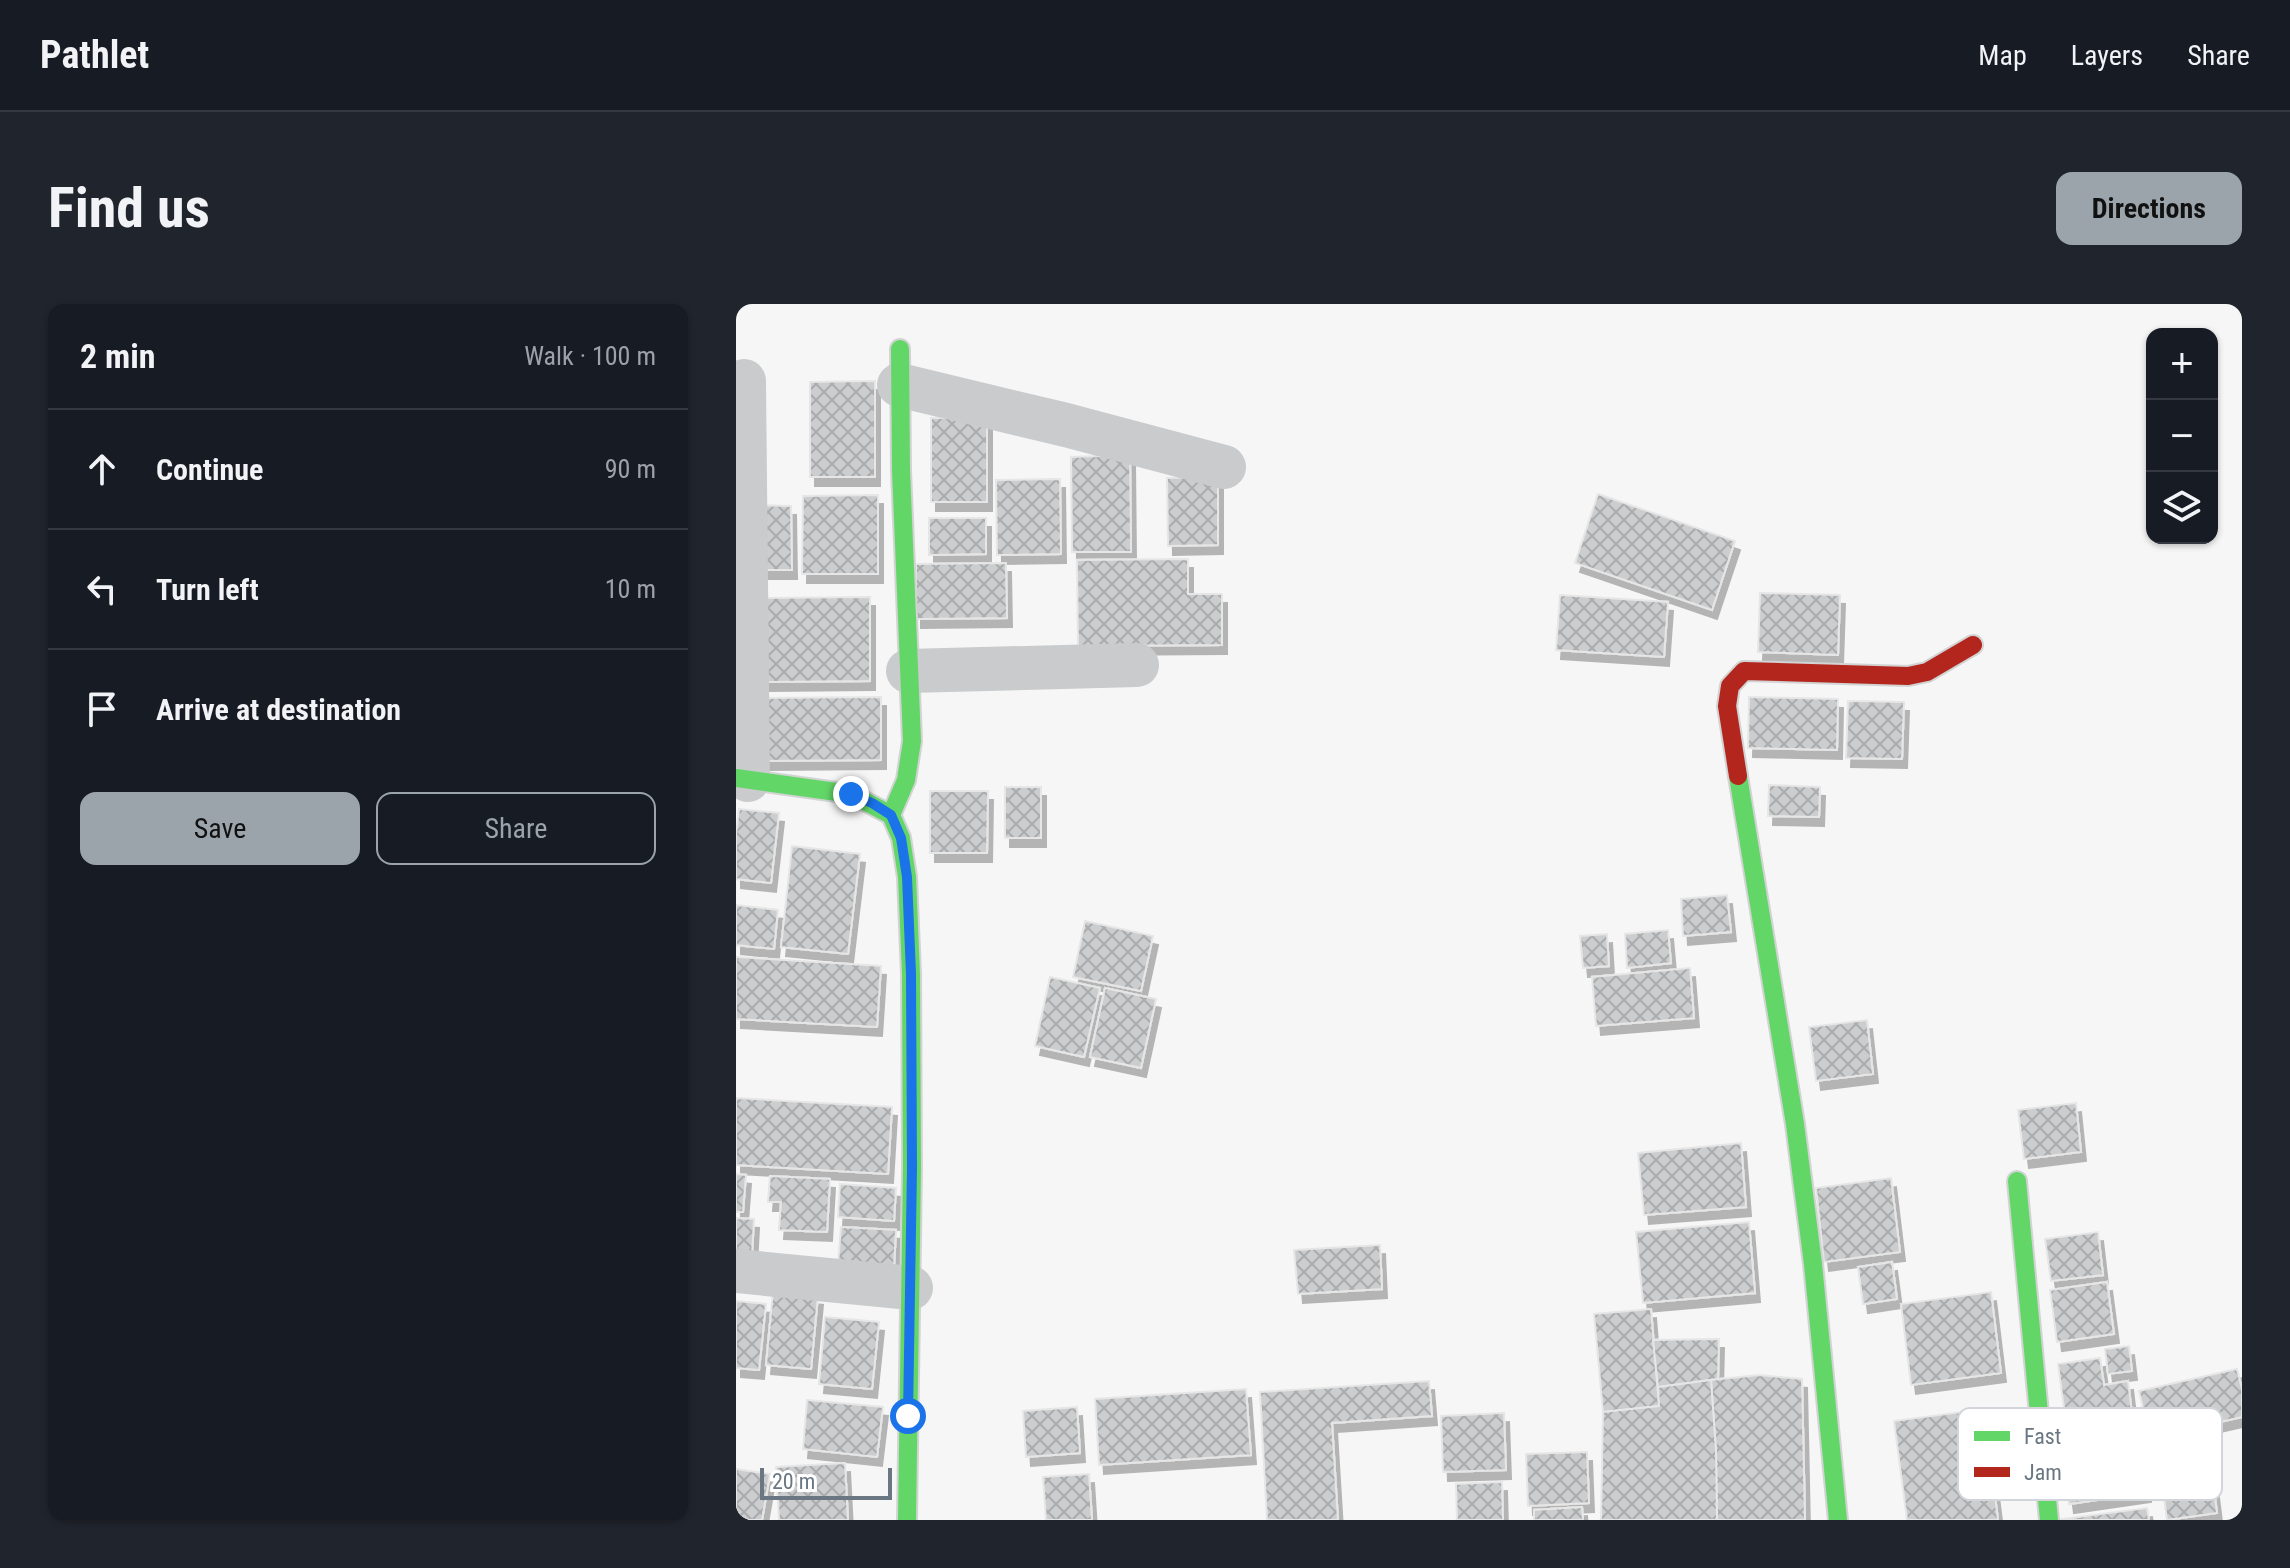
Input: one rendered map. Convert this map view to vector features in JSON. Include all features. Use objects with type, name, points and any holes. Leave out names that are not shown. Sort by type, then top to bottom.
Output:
[{"type":"street","points":[[891,815],[900,802],[912,741],[900,367],[1066,425],[1224,467]]},
{"type":"street","points":[[744,381],[742,779],[851,794],[872,803],[891,815],[901,838],[905,859],[910,927],[912,1168],[907,1520]]},
{"type":"street","points":[[1838,1520],[1813,1264],[1781,1034],[1727,706],[1729,686],[1733,678],[1744,671],[1908,676],[1927,672],[1973,645]]},
{"type":"street","points":[[908,671],[1137,665]]},
{"type":"street","points":[[2017,1181],[2038,1408]]},
{"type":"street","points":[[736,1271],[911,1288]]},
{"type":"street","points":[[2047,1500],[2049,1520]]},
{"type":"building","points":[[875,381],[875,477],[810,477],[810,382]]},
{"type":"building","points":[[931,418],[987,418],[987,502],[931,502]]},
{"type":"building","points":[[1130,455],[1131,552],[1072,552],[1071,457]]},
{"type":"building","points":[[1218,477],[1218,545],[1168,546],[1167,478]]},
{"type":"building","points":[[1060,479],[1061,554],[997,555],[996,480]]},
{"type":"building","points":[[1598,494],[1735,541],[1712,610],[1575,563]]},
{"type":"building","points":[[878,495],[878,574],[802,574],[803,496]]},
{"type":"building","points":[[751,505],[791,506],[792,570],[751,570]]},
{"type":"building","points":[[929,518],[986,518],[986,554],[929,555]]},
{"type":"building","points":[[1188,559],[1188,594],[1222,594],[1222,645],[1078,646],[1077,560]]},
{"type":"building","points":[[1006,563],[1007,618],[916,619],[916,564]]},
{"type":"building","points":[[1760,593],[1840,595],[1838,655],[1758,652]]},
{"type":"building","points":[[1560,595],[1668,602],[1664,657],[1556,650]]},
{"type":"building","points":[[870,597],[870,681],[765,682],[764,598]]},
{"type":"building","points":[[881,697],[881,760],[763,761],[762,698]]},
{"type":"building","points":[[1749,697],[1838,699],[1837,750],[1748,748]]},
{"type":"building","points":[[1848,701],[1904,702],[1902,759],[1846,758]]},
{"type":"building","points":[[1769,785],[1820,787],[1819,817],[1768,816]]},
{"type":"building","points":[[1005,787],[1041,787],[1041,838],[1005,838]]},
{"type":"building","points":[[930,791],[988,791],[987,853],[930,853]]},
{"type":"building","points":[[739,809],[779,813],[771,883],[736,879]]},
{"type":"building","points":[[792,846],[860,854],[848,954],[781,947]]},
{"type":"building","points":[[1727,895],[1731,932],[1683,936],[1681,899]]},
{"type":"building","points":[[736,905],[778,910],[774,949],[736,945]]},
{"type":"building","points":[[1085,921],[1153,936],[1141,991],[1073,977]]},
{"type":"building","points":[[1668,930],[1671,963],[1627,968],[1625,934]]},
{"type":"building","points":[[1607,934],[1609,966],[1583,968],[1580,936]]},
{"type":"building","points":[[736,957],[881,966],[877,1027],[736,1019]]},
{"type":"building","points":[[1690,968],[1694,1018],[1596,1026],[1592,977]]},
{"type":"building","points":[[1050,977],[1100,988],[1084,1057],[1035,1046]]},
{"type":"building","points":[[1105,988],[1156,999],[1141,1068],[1090,1057]]},
{"type":"building","points":[[1867,1020],[1873,1074],[1816,1081],[1809,1027]]},
{"type":"building","points":[[736,1098],[892,1107],[888,1174],[736,1165]]},
{"type":"building","points":[[2076,1103],[2081,1152],[2024,1159],[2018,1110]]},
{"type":"building","points":[[1741,1143],[1746,1207],[1644,1215],[1638,1153]]},
{"type":"building","points":[[736,1174],[746,1175],[743,1212],[736,1212]]},
{"type":"building","points":[[770,1176],[830,1179],[827,1232],[779,1230],[781,1202],[768,1202]]},
{"type":"building","points":[[1891,1178],[1900,1252],[1824,1262],[1816,1188]]},
{"type":"building","points":[[840,1184],[896,1188],[894,1221],[838,1217]]},
{"type":"building","points":[[736,1218],[754,1219],[752,1256],[736,1255]]},
{"type":"building","points":[[1749,1222],[1755,1293],[1643,1303],[1636,1232]]},
{"type":"building","points":[[841,1227],[896,1230],[894,1268],[838,1264]]},
{"type":"building","points":[[2098,1232],[2103,1275],[2051,1281],[2045,1239]]},
{"type":"building","points":[[1380,1245],[1382,1289],[1298,1294],[1294,1250]]},
{"type":"building","points":[[1892,1262],[1897,1299],[1863,1304],[1858,1267]]},
{"type":"building","points":[[2107,1282],[2114,1334],[2057,1342],[2050,1290]]},
{"type":"building","points":[[773,1291],[818,1296],[811,1369],[766,1365]]},
{"type":"building","points":[[1991,1292],[2001,1373],[1911,1385],[1901,1304]]},
{"type":"building","points":[[736,1301],[766,1304],[759,1370],[736,1368]]},
{"type":"building","points":[[1651,1309],[1659,1406],[1603,1412],[1594,1314]]},
{"type":"building","points":[[825,1317],[879,1322],[872,1389],[819,1384]]},
{"type":"building","points":[[1719,1339],[1718,1379],[1658,1387],[1653,1340]]},
{"type":"building","points":[[2129,1346],[2132,1371],[2108,1374],[2105,1349]]},
{"type":"building","points":[[2100,1358],[2104,1385],[2128,1381],[2131,1408],[2064,1408],[2058,1364]]},
{"type":"building","points":[[2237,1369],[2242,1389],[2242,1417],[2222,1422],[2222,1408],[2143,1408],[2139,1391]]},
{"type":"building","points":[[1759,1375],[1802,1379],[1805,1520],[1717,1520],[1711,1380]]},
{"type":"building","points":[[1711,1380],[1717,1520],[1601,1520],[1603,1412],[1659,1406],[1658,1387]]},
{"type":"building","points":[[1429,1381],[1432,1416],[1332,1423],[1338,1520],[1267,1520],[1260,1392]]},
{"type":"building","points":[[1246,1389],[1251,1455],[1099,1465],[1095,1399]]},
{"type":"building","points":[[807,1400],[883,1407],[877,1457],[803,1449]]},
{"type":"building","points":[[1077,1407],[1080,1453],[1026,1457],[1023,1411]]},
{"type":"building","points":[[1958,1412],[1958,1500],[1995,1500],[1998,1520],[1907,1520],[1894,1421]]},
{"type":"building","points":[[1504,1413],[1506,1470],[1443,1472],[1441,1416]]},
{"type":"building","points":[[1587,1452],[1589,1503],[1528,1506],[1526,1454]]},
{"type":"building","points":[[845,1463],[848,1520],[779,1520],[776,1467]]},
{"type":"building","points":[[736,1469],[770,1474],[762,1520],[736,1520]]},
{"type":"building","points":[[1089,1474],[1092,1520],[1046,1520],[1043,1477]]},
{"type":"building","points":[[1502,1482],[1503,1520],[1457,1520],[1456,1484]]},
{"type":"building","points":[[2068,1500],[2097,1500],[2069,1504]]},
{"type":"building","points":[[2164,1500],[2215,1500],[2217,1513],[2167,1520]]},
{"type":"building","points":[[1582,1507],[1583,1520],[1534,1520],[1534,1510]]},
{"type":"building","points":[[2147,1508],[2149,1520],[2055,1520]]},
{"type":"traffic: fast","points":[[891,815],[906,780],[912,741],[901,470],[900,349]]},
{"type":"traffic: fast","points":[[1738,776],[1795,1124],[1813,1264],[1838,1520]]},
{"type":"traffic: fast","points":[[736,778],[851,794],[891,815],[901,838],[907,877],[911,974],[912,1168],[907,1520]]},
{"type":"traffic: fast","points":[[2017,1181],[2038,1408]]},
{"type":"traffic: fast","points":[[2047,1500],[2049,1520]]},
{"type":"traffic: jam","points":[[1738,776],[1727,706],[1730,686],[1744,671],[1908,676],[1927,672],[1973,645]]},
{"type":"route","points":[[851,794],[891,815],[901,838],[907,877],[912,1168],[908,1416]]}]
